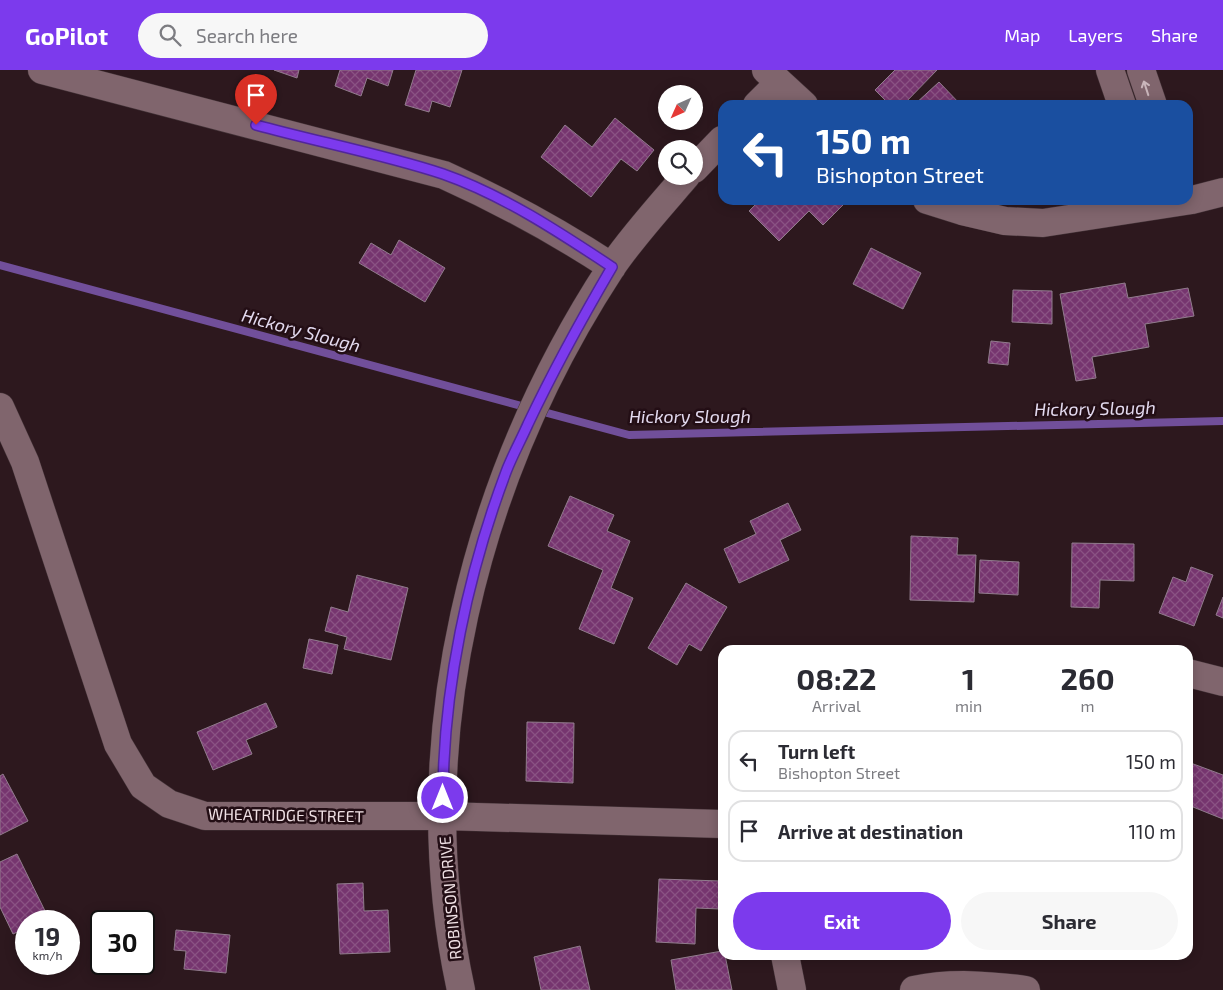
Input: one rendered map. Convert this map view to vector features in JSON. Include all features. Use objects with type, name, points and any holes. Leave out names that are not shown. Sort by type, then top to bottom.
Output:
[{"type":"street","points":[[42,70],[85,76],[444,175],[502,201],[540,221],[612,267]]},
{"type":"street","points":[[1110,70],[1120,100]]},
{"type":"street","points":[[1141,70],[1150,100]]},
{"type":"street","points":[[760,100],[772,76],[798,100]]},
{"type":"street","points":[[703,160],[718,144]]},
{"type":"street","name":"ROBINSON DRIVE","points":[[461,990],[450,931],[443,816],[443,762],[459,641],[476,565],[506,471],[560,356],[612,267],[679,185]]},
{"type":"street","points":[[1193,194],[1223,192]]},
{"type":"street","points":[[943,205],[1005,221],[1043,223],[1150,205]]},
{"type":"street","name":"WHEATRIDGE STREET","points":[[0,407],[25,462],[118,744],[143,786],[169,804],[205,816],[443,816],[718,824]]},
{"type":"street","points":[[1193,674],[1223,682]]},
{"type":"street","points":[[786,960],[792,990]]},
{"type":"street","points":[[914,990],[928,987],[984,985],[1026,990]]},
{"type":"building","points":[[274,70],[299,70],[297,78]]},
{"type":"building","points":[[340,70],[393,70],[388,86],[367,78],[361,96],[335,86]]},
{"type":"building","points":[[416,70],[462,70],[450,107],[432,101],[429,112],[405,105]]},
{"type":"building","points":[[895,70],[937,70],[908,100],[885,100],[875,90]]},
{"type":"building","points":[[939,82],[956,100],[919,100]]},
{"type":"building","points":[[615,118],[654,150],[637,171],[621,159],[591,197],[541,157],[565,125],[592,147]]},
{"type":"building","points":[[755,205],[843,205],[823,225],[809,211],[779,241],[749,211]]},
{"type":"building","points":[[399,240],[445,268],[425,302],[359,263],[371,243],[391,255]]},
{"type":"building","points":[[871,248],[921,273],[903,309],[853,284]]},
{"type":"building","points":[[1125,283],[1128,298],[1188,288],[1194,316],[1145,324],[1149,347],[1092,357],[1096,378],[1076,381],[1060,294]]},
{"type":"building","points":[[1013,290],[1052,291],[1052,324],[1012,322]]},
{"type":"building","points":[[991,341],[1010,343],[1008,365],[988,363]]},
{"type":"building","points":[[570,496],[614,515],[607,531],[630,541],[611,588],[633,598],[614,644],[579,629],[603,570],[548,546]]},
{"type":"building","points":[[788,503],[801,530],[780,540],[789,560],[739,583],[724,549],[756,534],[750,521]]},
{"type":"building","points":[[911,536],[958,538],[957,555],[976,555],[974,602],[910,600]]},
{"type":"building","points":[[1072,543],[1134,544],[1134,581],[1100,580],[1099,608],[1071,607]]},
{"type":"building","points":[[980,560],[1019,562],[1018,595],[979,593]]},
{"type":"building","points":[[1191,567],[1213,575],[1194,626],[1159,613],[1173,577],[1186,582]]},
{"type":"building","points":[[357,575],[408,588],[391,660],[344,649],[347,637],[325,631],[331,607],[348,612]]},
{"type":"building","points":[[686,583],[727,607],[701,651],[689,644],[677,665],[648,648]]},
{"type":"building","points":[[1223,597],[1223,618],[1216,615]]},
{"type":"building","points":[[309,639],[338,645],[332,674],[303,668]]},
{"type":"building","points":[[266,703],[277,727],[246,740],[252,754],[213,770],[197,732]]},
{"type":"building","points":[[527,722],[574,723],[573,783],[526,781]]},
{"type":"building","points":[[1193,764],[1223,775],[1223,819],[1193,807]]},
{"type":"building","points":[[3,774],[28,821],[0,835],[0,776]]},
{"type":"building","points":[[17,854],[45,910],[15,910],[15,933],[13,934],[0,907],[0,862]]},
{"type":"building","points":[[659,879],[718,881],[718,909],[696,908],[695,944],[656,942]]},
{"type":"building","points":[[363,883],[364,911],[388,910],[390,952],[340,954],[337,884]]},
{"type":"building","points":[[176,930],[230,935],[226,973],[184,969],[186,951],[174,950]]},
{"type":"building","points":[[580,946],[590,990],[541,990],[534,957]]},
{"type":"building","points":[[718,952],[718,960],[726,960],[732,990],[676,990],[671,960]]},
{"type":"waterway","name":"Hickory Slough","points":[[0,265],[629,435],[1223,421]]},
{"type":"route","points":[[256,125],[444,175],[502,201],[554,230],[612,267],[560,356],[544,389],[506,471],[481,547],[466,603],[459,641],[443,762],[443,798]]}]
